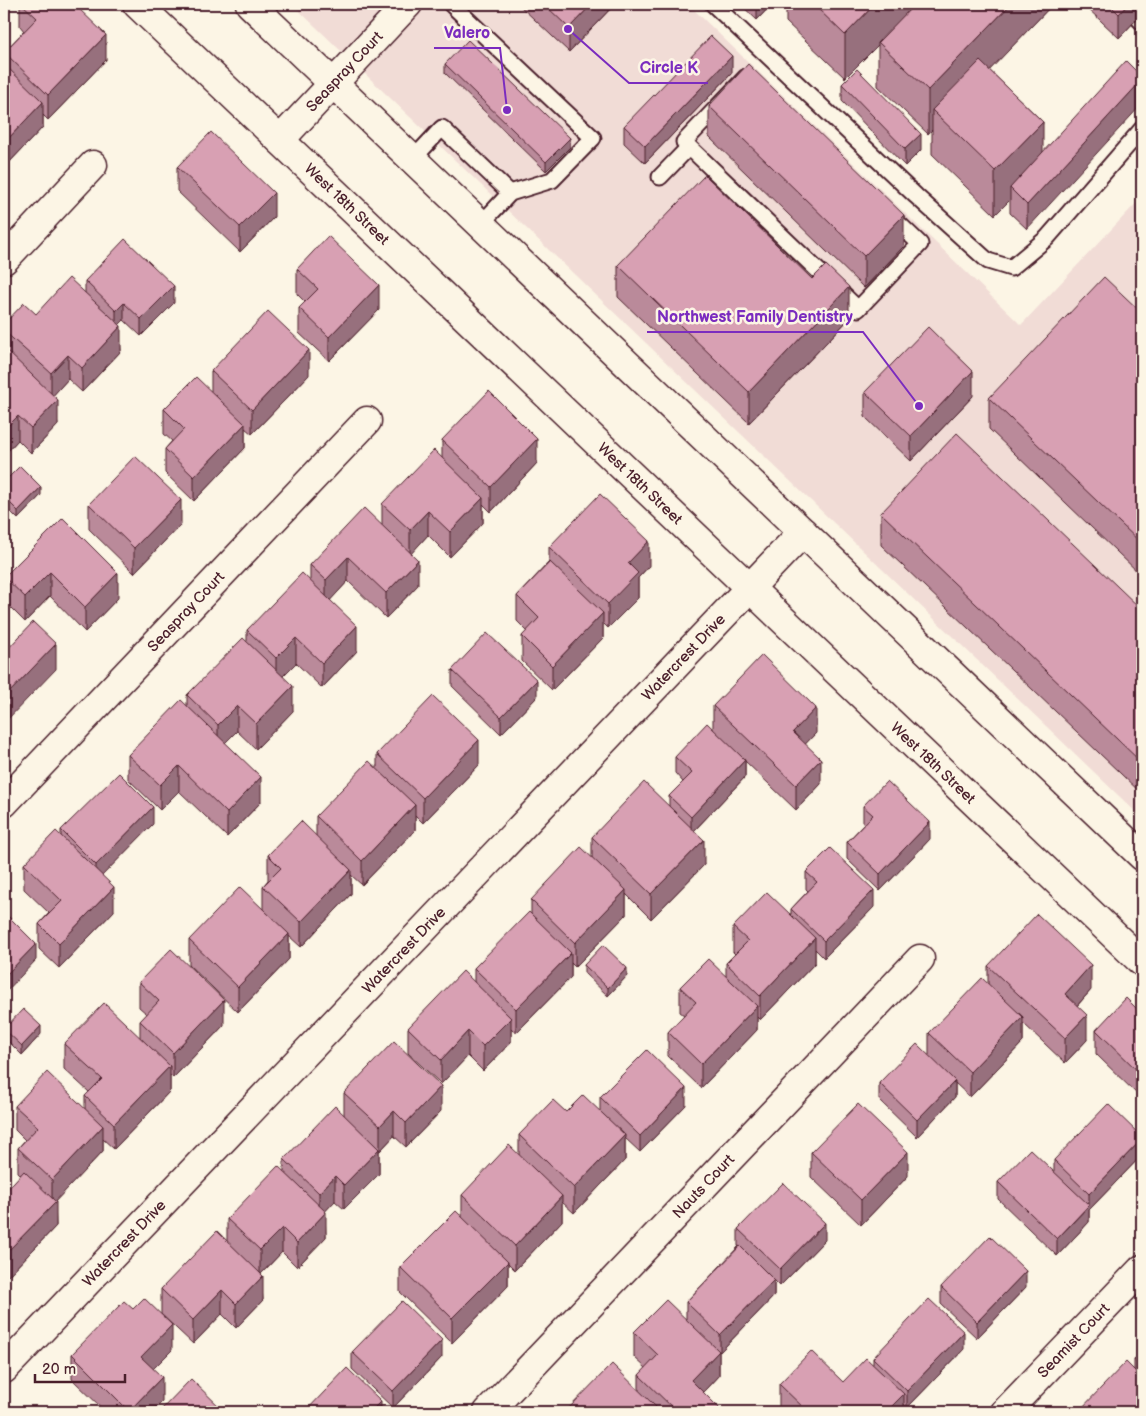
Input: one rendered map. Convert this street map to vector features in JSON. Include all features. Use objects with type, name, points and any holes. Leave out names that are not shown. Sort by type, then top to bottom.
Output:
[{"type":"street","name":"West 18th Street","points":[[137,4],[1142,962]]},
{"type":"street","points":[[250,4],[1142,856]]},
{"type":"street","name":"Seaspray Court","points":[[280,140],[408,4]]},
{"type":"street","points":[[4,260],[93,165]]},
{"type":"street","name":"Seaspray Court","points":[[4,803],[367,421]]},
{"type":"street","name":"Watercrest Drive","points":[[4,1369],[803,532]]},
{"type":"street","name":"Nauts Court","points":[[488,1412],[920,959]]},
{"type":"street","name":"Seamist Court","points":[[1005,1412],[1142,1269]]},
{"type":"lane","points":[[451,4],[593,138],[552,180],[510,193],[481,224]]},
{"type":"lane","points":[[713,4],[916,196],[988,261],[1011,268],[1047,238],[1142,129]]},
{"type":"lane","points":[[1124,4],[1142,22]]},
{"type":"lane","points":[[746,77],[920,244],[858,309],[689,147],[684,142],[746,77]]},
{"type":"lane","points":[[413,159],[442,128],[510,193]]},
{"type":"lane","points":[[660,177],[689,147]]},
{"type":"shaded area","points":[[292,4],[688,4],[1021,325],[1142,197],[1142,818]]},
{"type":"building","points":[[22,4],[74,4],[106,35],[48,95],[4,52],[37,18]]},
{"type":"building","points":[[544,4],[592,4],[569,28]]},
{"type":"building","points":[[813,4],[875,4],[845,35]]},
{"type":"building","points":[[915,4],[1011,4],[928,90],[878,42]]},
{"type":"building","points":[[1109,4],[1128,4],[1119,14]]},
{"type":"building","points":[[711,36],[732,56],[645,146],[624,126]]},
{"type":"building","points":[[468,40],[570,138],[546,162],[445,64]]},
{"type":"building","points":[[980,61],[1043,122],[995,171],[932,110]]},
{"type":"building","points":[[1126,61],[1142,77],[1142,80],[1027,205],[1010,188]]},
{"type":"building","points":[[4,64],[43,102],[4,143]]},
{"type":"building","points":[[748,64],[904,215],[864,256],[709,106]]},
{"type":"building","points":[[857,69],[921,134],[905,149],[842,84]]},
{"type":"building","points":[[211,132],[274,193],[240,227],[177,167]]},
{"type":"building","points":[[705,175],[812,279],[826,265],[849,287],[749,392],[618,265]]},
{"type":"building","points":[[328,236],[379,285],[329,337],[299,308],[318,289],[297,269]]},
{"type":"building","points":[[125,239],[174,286],[141,319],[124,303],[116,311],[85,281]]},
{"type":"building","points":[[1104,277],[1142,313],[1142,544],[989,398]]},
{"type":"building","points":[[69,278],[121,326],[82,368],[68,355],[51,373],[4,331],[4,324],[24,303],[36,314]]},
{"type":"building","points":[[268,311],[309,350],[252,410],[211,371]]},
{"type":"building","points":[[928,327],[973,371],[911,436],[865,392]]},
{"type":"building","points":[[5,349],[58,400],[31,428],[18,416],[4,430]]},
{"type":"building","points":[[196,377],[245,424],[194,477],[165,449],[184,429],[164,409]]},
{"type":"building","points":[[489,391],[537,439],[491,487],[442,440]]},
{"type":"building","points":[[957,433],[1142,610],[1142,763],[881,513]]},
{"type":"building","points":[[434,450],[483,498],[450,532],[428,511],[410,530],[382,504]]},
{"type":"building","points":[[135,456],[181,500],[134,548],[89,504]]},
{"type":"building","points":[[20,466],[41,487],[18,511],[4,497],[4,482]]},
{"type":"building","points":[[600,494],[649,541],[628,563],[638,573],[608,604],[549,547]]},
{"type":"building","points":[[364,508],[418,560],[386,593],[348,557],[326,580],[310,565]]},
{"type":"building","points":[[63,518],[118,573],[85,607],[50,572],[25,597],[4,577]]},
{"type":"building","points":[[550,562],[603,613],[552,666],[522,636],[539,618],[517,596]]},
{"type":"building","points":[[302,573],[357,626],[322,663],[296,638],[276,658],[247,630]]},
{"type":"building","points":[[33,622],[56,644],[4,698],[4,653]]},
{"type":"building","points":[[487,633],[537,680],[501,717],[452,670]]},
{"type":"building","points":[[243,638],[293,686],[256,724],[237,706],[218,725],[187,695]]},
{"type":"building","points":[[762,655],[816,708],[793,732],[821,759],[796,785],[713,706]]},
{"type":"building","points":[[433,696],[479,740],[423,798],[377,754]]},
{"type":"building","points":[[181,700],[261,777],[227,813],[179,766],[160,785],[128,755]]},
{"type":"building","points":[[707,723],[745,760],[691,817],[669,796],[692,773],[675,757]]},
{"type":"building","points":[[369,761],[415,805],[362,861],[316,816]]},
{"type":"building","points":[[119,773],[153,807],[96,865],[61,830]]},
{"type":"building","points":[[887,781],[930,822],[880,874],[847,842],[873,815],[863,806]]},
{"type":"building","points":[[644,782],[704,840],[651,894],[592,837]]},
{"type":"building","points":[[301,821],[351,870],[301,922],[263,886],[281,868],[268,855]]},
{"type":"building","points":[[56,831],[114,887],[59,944],[39,924],[62,901],[24,864]]},
{"type":"building","points":[[581,847],[626,890],[575,943],[531,900]]},
{"type":"building","points":[[830,848],[874,890],[824,941],[791,909],[817,882],[806,872]]},
{"type":"building","points":[[240,887],[289,934],[238,987],[189,940]]},
{"type":"building","points":[[767,892],[815,938],[760,996],[726,963],[748,941],[733,927]]},
{"type":"building","points":[[4,912],[36,944],[4,977]]},
{"type":"building","points":[[529,912],[571,953],[516,1009],[474,968]]},
{"type":"building","points":[[1037,914],[1091,965],[1065,994],[1087,1015],[1065,1038],[988,966]]},
{"type":"building","points":[[603,945],[627,968],[608,988],[584,965]]},
{"type":"building","points":[[171,949],[224,1000],[173,1053],[140,1021],[159,1001],[139,982]]},
{"type":"building","points":[[708,959],[757,1006],[701,1064],[668,1032],[696,1002],[680,987]]},
{"type":"building","points":[[463,971],[511,1018],[483,1046],[468,1031],[441,1060],[408,1028]]},
{"type":"building","points":[[982,978],[1023,1017],[970,1072],[929,1033]]},
{"type":"building","points":[[1126,998],[1142,1014],[1142,1075],[1096,1030]]},
{"type":"building","points":[[104,1003],[170,1066],[114,1124],[85,1096],[102,1079],[64,1044]]},
{"type":"building","points":[[23,1009],[41,1026],[22,1046],[4,1029]]},
{"type":"building","points":[[394,1041],[441,1086],[406,1123],[394,1111],[380,1126],[344,1093]]},
{"type":"building","points":[[917,1044],[955,1081],[917,1120],[879,1083]]},
{"type":"building","points":[[647,1050],[686,1088],[640,1136],[600,1097]]},
{"type":"building","points":[[47,1072],[103,1126],[52,1180],[18,1148],[38,1127],[15,1106]]},
{"type":"building","points":[[583,1095],[625,1135],[574,1188],[519,1135],[553,1100],[566,1112]]},
{"type":"building","points":[[858,1104],[908,1152],[861,1200],[811,1152]]},
{"type":"building","points":[[1108,1104],[1142,1139],[1089,1194],[1054,1160]]},
{"type":"building","points":[[335,1106],[379,1149],[344,1185],[335,1176],[319,1193],[284,1159]]},
{"type":"building","points":[[509,1145],[562,1196],[515,1246],[462,1195]]},
{"type":"building","points":[[1030,1149],[1089,1205],[1057,1239],[998,1182]]},
{"type":"building","points":[[278,1166],[326,1212],[297,1243],[282,1228],[260,1250],[227,1219]]},
{"type":"building","points":[[24,1171],[56,1202],[4,1255],[4,1193]]},
{"type":"building","points":[[783,1183],[825,1223],[780,1269],[738,1229]]},
{"type":"building","points":[[456,1211],[508,1262],[452,1318],[400,1267]]},
{"type":"building","points":[[217,1231],[263,1276],[236,1304],[222,1290],[193,1320],[161,1289]]},
{"type":"building","points":[[990,1236],[1026,1271],[977,1322],[941,1287]]},
{"type":"building","points":[[740,1246],[774,1280],[720,1335],[686,1302]]},
{"type":"building","points":[[144,1298],[172,1325],[141,1357],[162,1377],[129,1411],[72,1354],[124,1301],[133,1309]]},
{"type":"building","points":[[929,1299],[964,1332],[907,1391],[873,1358]]},
{"type":"building","points":[[666,1300],[719,1351],[691,1380],[720,1409],[717,1412],[677,1412],[639,1375],[658,1355],[634,1332]]},
{"type":"building","points":[[402,1301],[442,1340],[393,1391],[352,1352]]},
{"type":"building","points":[[811,1351],[843,1382],[866,1358],[904,1394],[886,1412],[808,1412],[779,1384]]},
{"type":"building","points":[[1142,1351],[1142,1368],[1134,1360]]},
{"type":"building","points":[[1126,1362],[1142,1378],[1142,1412],[1078,1412]]},
{"type":"building","points":[[612,1364],[656,1407],[651,1412],[565,1412]]},
{"type":"building","points":[[347,1368],[381,1401],[370,1412],[305,1412]]},
{"type":"building","points":[[191,1379],[225,1412],[159,1412]]},
{"type":"place","name":"Circle K","points":[[568,29]]},
{"type":"place","name":"Valero","points":[[507,110]]},
{"type":"place","name":"Northwest Family Dentistry","points":[[919,406]]}]
